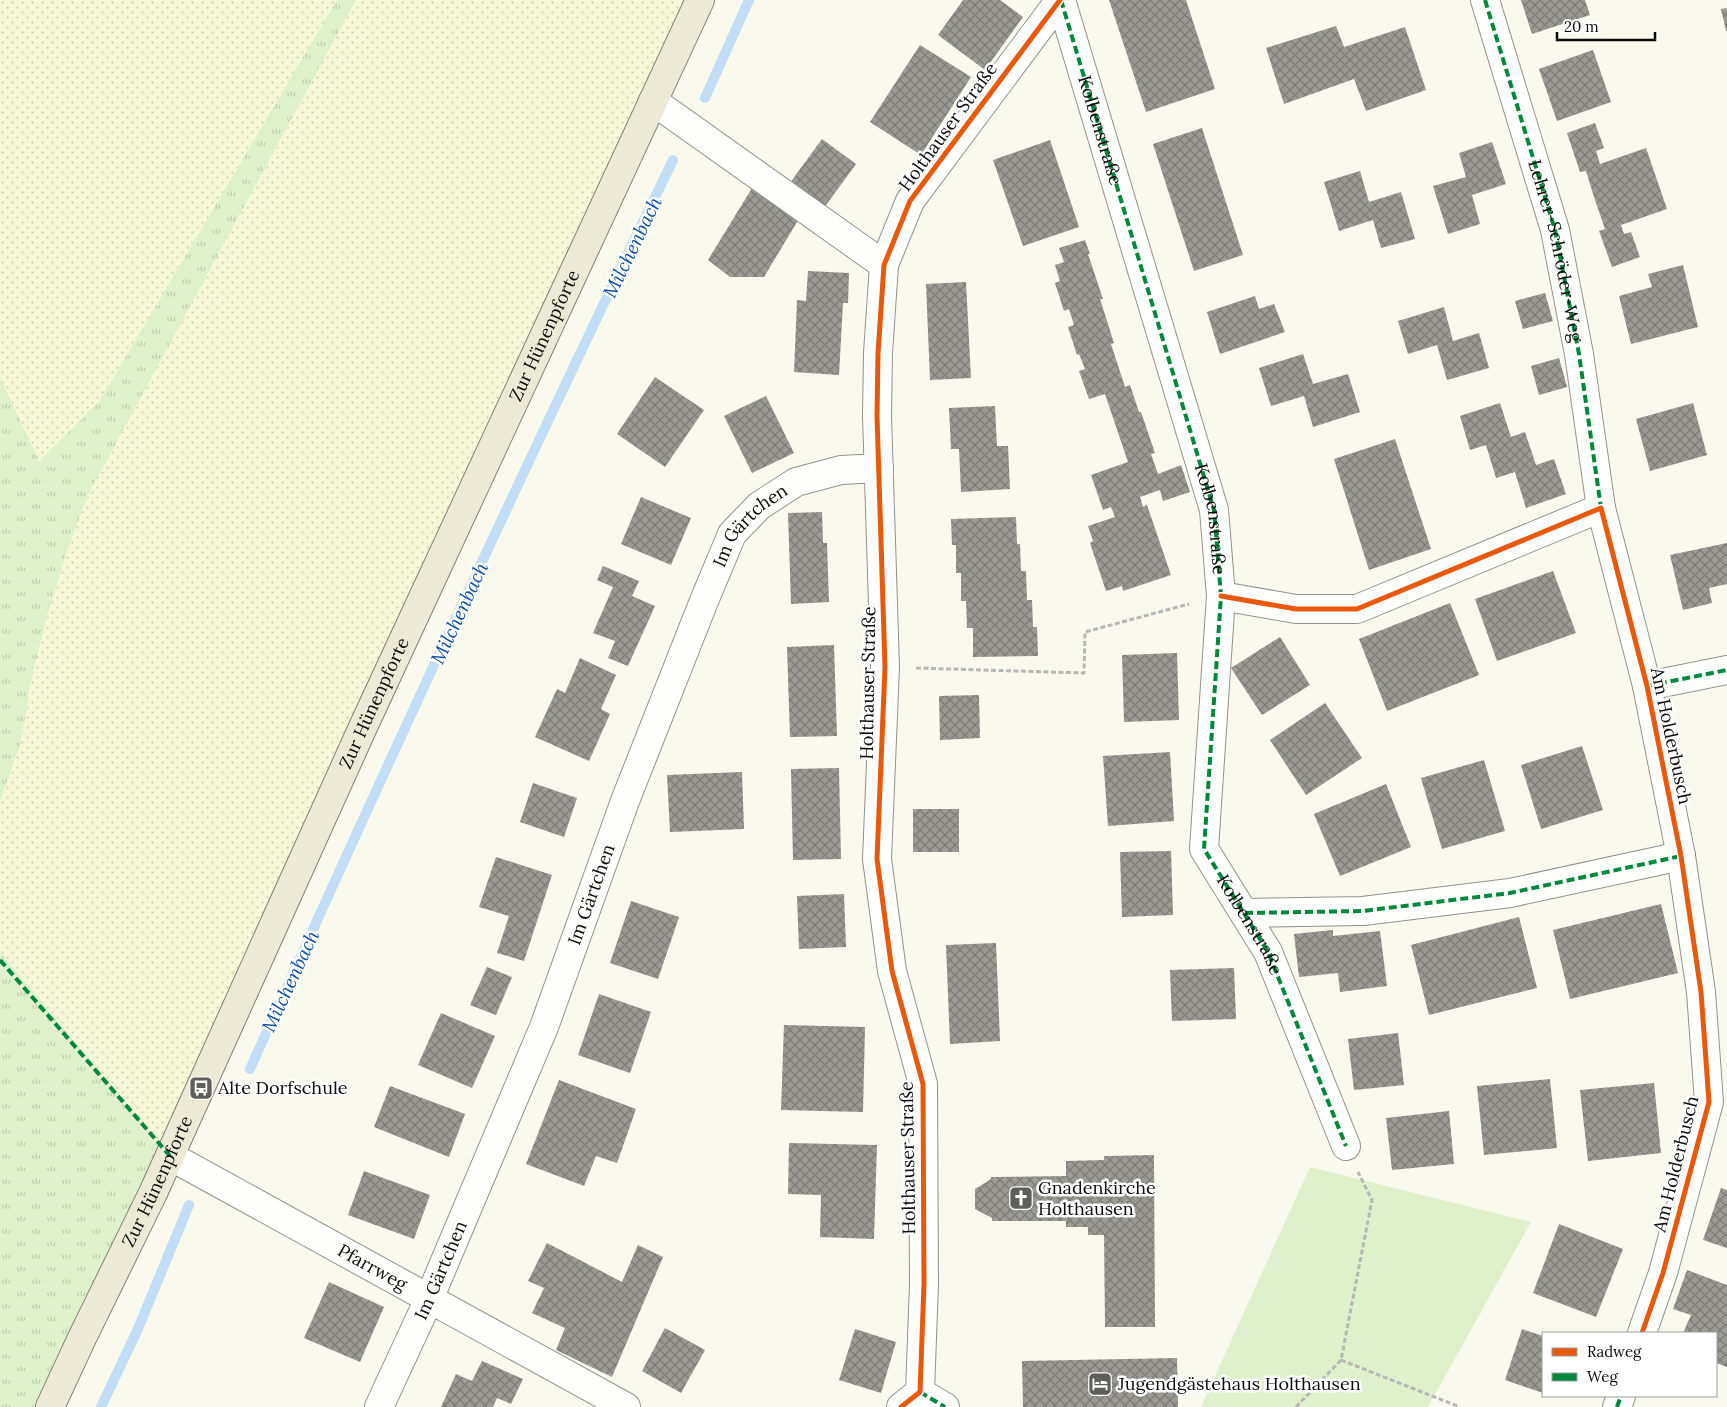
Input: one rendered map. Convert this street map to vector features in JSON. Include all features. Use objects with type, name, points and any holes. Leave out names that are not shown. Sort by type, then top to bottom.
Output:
[{"type":"main road","name":"Zur Hünenpforte","points":[[50,1407],[170,1156],[363,727],[700,0]]},
{"type":"street","name":"Holthauser Straße","points":[[910,1400],[924,1284],[923,1084],[892,971],[877,860],[885,667],[879,468],[878,353],[884,265],[910,201],[1060,0]]},
{"type":"street","name":"Kolbenstraße","points":[[1060,0],[1214,510],[1221,596],[1204,849],[1268,952],[1346,1146]]},
{"type":"street","name":"Lehrer-Schröder-Weg","points":[[1485,0],[1554,230],[1579,354],[1601,508]]},
{"type":"street","points":[[653,101],[884,265]]},
{"type":"street","name":"Im Gärtchen","points":[[378,1407],[429,1299],[544,1027],[625,801],[732,534],[760,506],[796,482],[841,470],[879,468]]},
{"type":"street","points":[[1221,596],[1296,609],[1357,609],[1601,508]]},
{"type":"street","name":"Am Holderbusch","points":[[1601,508],[1647,686],[1682,856],[1701,992],[1709,1102],[1664,1273],[1642,1332]]},
{"type":"street","name":"Am Holderbusch","points":[[1647,686],[1727,670]]},
{"type":"street","points":[[1245,913],[1363,911],[1510,893],[1682,856]]},
{"type":"street","name":"Pfarrweg","points":[[170,1156],[626,1407]]},
{"type":"street","points":[[910,1400],[945,1407]]},
{"type":"path","points":[[885,667],[1084,673],[1085,632],[1221,596]]},
{"type":"path","points":[[1296,1407],[1342,1360],[1372,1200],[1346,1146]]},
{"type":"path","points":[[1342,1360],[1460,1407]]},
{"type":"green space","points":[[0,0],[337,0],[99,402],[39,461],[0,377]]},
{"type":"green space","points":[[337,0],[356,0],[89,493],[68,548],[46,620],[31,681],[21,742],[0,801],[0,377],[39,461],[99,402]]},
{"type":"green space","points":[[356,0],[700,0],[170,1156],[0,952],[0,801],[21,742],[31,681],[46,620],[68,548],[89,493]]},
{"type":"green space","points":[[0,952],[170,1156],[50,1407],[0,1407]]},
{"type":"green space","points":[[1310,1167],[1531,1222],[1428,1407],[1201,1407]]},
{"type":"building","points":[[963,0],[1000,0],[1023,17],[985,70],[938,35]]},
{"type":"building","points":[[1109,0],[1186,0],[1215,89],[1146,112]]},
{"type":"building","points":[[1521,0],[1585,0],[1590,15],[1532,34]]},
{"type":"building","points":[[1727,8],[1727,31],[1726,31],[1721,9]]},
{"type":"building","points":[[1336,26],[1344,47],[1405,27],[1426,90],[1366,111],[1354,79],[1284,104],[1266,48]]},
{"type":"building","points":[[920,45],[971,77],[921,155],[870,122]]},
{"type":"building","points":[[1593,50],[1611,102],[1557,121],[1539,69]]},
{"type":"building","points":[[1595,123],[1604,148],[1596,151],[1600,164],[1646,148],[1667,209],[1621,225],[1624,234],[1631,232],[1640,257],[1612,267],[1599,231],[1605,229],[1586,171],[1580,172],[1567,133]]},
{"type":"building","points":[[1202,128],[1243,255],[1194,271],[1153,144]]},
{"type":"building","points":[[822,139],[856,164],[821,212],[787,187]]},
{"type":"building","points":[[1050,140],[1079,227],[1023,246],[993,160]]},
{"type":"building","points":[[1492,142],[1506,184],[1472,195],[1480,224],[1448,234],[1433,186],[1466,177],[1459,153]]},
{"type":"building","points":[[1360,171],[1369,202],[1401,192],[1415,239],[1381,248],[1373,220],[1339,231],[1324,182]]},
{"type":"building","points":[[752,188],[800,217],[764,277],[730,277],[708,260]]},
{"type":"building","points":[[1085,240],[1103,299],[1100,299],[1114,343],[1111,344],[1125,387],[1130,385],[1139,412],[1141,412],[1155,453],[1151,454],[1158,474],[1181,465],[1190,492],[1163,501],[1160,490],[1140,497],[1143,507],[1147,505],[1171,575],[1123,591],[1122,586],[1106,591],[1090,543],[1093,541],[1088,526],[1115,517],[1111,507],[1103,510],[1091,475],[1128,462],[1105,394],[1089,399],[1079,371],[1085,369],[1079,354],[1077,355],[1068,327],[1074,325],[1069,309],[1064,311],[1055,283],[1060,281],[1055,265],[1064,262],[1059,248]]},
{"type":"building","points":[[1683,265],[1698,327],[1631,344],[1619,296],[1652,287],[1648,274]]},
{"type":"building","points":[[808,271],[849,273],[848,303],[843,303],[839,375],[794,372],[797,300],[806,301]]},
{"type":"building","points":[[966,282],[971,378],[930,380],[926,284]]},
{"type":"building","points":[[1545,293],[1553,321],[1523,329],[1515,301]]},
{"type":"building","points":[[1255,296],[1259,309],[1274,304],[1285,332],[1220,354],[1207,312]]},
{"type":"building","points":[[1444,307],[1453,341],[1479,333],[1489,368],[1447,380],[1437,345],[1408,354],[1398,321]]},
{"type":"building","points":[[1303,354],[1313,384],[1348,374],[1360,412],[1313,427],[1304,396],[1271,406],[1259,368]]},
{"type":"building","points":[[1559,358],[1567,387],[1539,395],[1531,366]]},
{"type":"building","points":[[655,377],[704,410],[665,467],[617,434]]},
{"type":"building","points":[[766,396],[794,453],[752,473],[724,416]]},
{"type":"building","points":[[1500,403],[1511,437],[1525,432],[1536,465],[1554,459],[1566,494],[1526,508],[1515,472],[1496,478],[1486,445],[1470,450],[1460,416]]},
{"type":"building","points":[[1693,403],[1707,455],[1650,471],[1636,419]]},
{"type":"building","points":[[995,406],[997,446],[1008,446],[1010,489],[961,492],[959,449],[951,449],[949,408]]},
{"type":"building","points":[[1395,439],[1431,549],[1369,570],[1334,459]]},
{"type":"building","points":[[641,497],[691,518],[671,565],[621,544]]},
{"type":"building","points":[[822,512],[823,543],[827,543],[829,602],[791,604],[788,513]]},
{"type":"building","points":[[1016,517],[1021,571],[1026,571],[1027,600],[1032,600],[1033,627],[1037,627],[1038,656],[973,657],[973,628],[967,628],[966,601],[961,601],[961,573],[956,573],[956,545],[952,545],[951,519]]},
{"type":"building","points":[[1727,543],[1727,584],[1709,588],[1712,603],[1683,610],[1670,555]]},
{"type":"building","points":[[603,566],[639,581],[632,596],[655,606],[628,666],[608,658],[615,641],[593,633],[613,587],[597,580]]},
{"type":"building","points":[[1553,571],[1576,633],[1497,661],[1475,599]]},
{"type":"building","points":[[1450,603],[1479,675],[1387,711],[1359,639]]},
{"type":"building","points":[[1280,637],[1310,685],[1262,715],[1231,668]]},
{"type":"building","points":[[834,645],[837,736],[790,737],[787,647]]},
{"type":"building","points":[[1177,653],[1179,720],[1124,722],[1122,655]]},
{"type":"building","points":[[580,658],[616,675],[601,709],[610,714],[589,761],[535,737],[557,689],[565,693]]},
{"type":"building","points":[[979,695],[980,738],[940,740],[939,696]]},
{"type":"building","points":[[1325,703],[1362,758],[1306,795],[1270,740]]},
{"type":"building","points":[[1582,746],[1603,810],[1541,829],[1521,765]]},
{"type":"building","points":[[1170,752],[1174,821],[1108,826],[1103,756]]},
{"type":"building","points":[[1484,760],[1505,831],[1442,849],[1421,778]]},
{"type":"building","points":[[839,768],[841,859],[793,860],[791,769]]},
{"type":"building","points":[[742,772],[744,829],[670,832],[667,775]]},
{"type":"building","points":[[533,783],[577,798],[564,837],[520,822]]},
{"type":"building","points":[[1386,784],[1411,847],[1340,876],[1314,814]]},
{"type":"building","points":[[913,809],[959,809],[959,852],[913,852]]},
{"type":"building","points":[[1171,851],[1173,915],[1122,917],[1120,852]]},
{"type":"building","points":[[496,857],[552,875],[524,961],[497,953],[509,916],[479,907]]},
{"type":"building","points":[[844,894],[846,947],[799,949],[797,896]]},
{"type":"building","points":[[631,901],[679,917],[658,979],[610,963]]},
{"type":"building","points":[[1661,904],[1678,973],[1570,999],[1553,930]]},
{"type":"building","points":[[1519,917],[1537,988],[1429,1015],[1411,945]]},
{"type":"building","points":[[1333,930],[1333,936],[1380,931],[1387,986],[1340,992],[1338,973],[1299,977],[1294,934]]},
{"type":"building","points":[[996,943],[1000,1041],[950,1044],[946,945]]},
{"type":"building","points":[[487,967],[512,977],[496,1015],[470,1005]]},
{"type":"building","points":[[1234,968],[1236,1019],[1172,1021],[1170,970]]},
{"type":"building","points":[[599,994],[651,1012],[630,1073],[578,1055]]},
{"type":"building","points":[[441,1013],[495,1036],[472,1088],[418,1065]]},
{"type":"building","points":[[784,1025],[865,1027],[863,1112],[781,1110]]},
{"type":"building","points":[[1398,1033],[1404,1085],[1354,1090],[1348,1039]]},
{"type":"building","points":[[1550,1079],[1557,1148],[1484,1155],[1477,1086]]},
{"type":"building","points":[[559,1080],[636,1109],[617,1163],[596,1156],[584,1186],[526,1164]]},
{"type":"building","points":[[1654,1083],[1661,1153],[1588,1161],[1580,1090]]},
{"type":"building","points":[[390,1086],[465,1114],[449,1157],[374,1127]]},
{"type":"building","points":[[1449,1111],[1454,1164],[1392,1170],[1386,1118]]},
{"type":"building","points":[[789,1143],[877,1145],[874,1239],[820,1237],[821,1195],[788,1194]]},
{"type":"building","points":[[1154,1155],[1155,1327],[1105,1327],[1104,1235],[1088,1235],[1088,1227],[1066,1227],[1066,1221],[992,1221],[992,1218],[975,1209],[975,1189],[991,1179],[991,1177],[1066,1176],[1066,1161],[1104,1160],[1104,1156]]},
{"type":"building","points":[[364,1171],[430,1195],[414,1239],[348,1215]]},
{"type":"building","points":[[1721,1188],[1727,1190],[1727,1248],[1703,1240]]},
{"type":"building","points":[[1559,1224],[1623,1249],[1596,1317],[1533,1293]]},
{"type":"building","points":[[547,1243],[622,1282],[638,1245],[663,1257],[612,1377],[556,1350],[565,1328],[532,1313],[544,1288],[528,1281]]},
{"type":"building","points":[[1687,1270],[1727,1285],[1727,1367],[1717,1363],[1717,1332],[1683,1332],[1691,1315],[1673,1309]]},
{"type":"building","points":[[329,1282],[384,1307],[360,1362],[304,1338]]},
{"type":"building","points":[[665,1328],[705,1350],[681,1393],[642,1371]]},
{"type":"building","points":[[855,1329],[896,1342],[881,1393],[839,1380]]},
{"type":"building","points":[[1522,1329],[1542,1336],[1542,1393],[1505,1380]]},
{"type":"building","name":"Jugendgästehaus Holthausen","points":[[1177,1358],[1178,1407],[1023,1407],[1022,1361]]},
{"type":"building","points":[[482,1361],[523,1379],[511,1404],[497,1398],[493,1407],[441,1407],[456,1374],[472,1381]]},
{"type":"waterway","name":"Milchenbach","points":[[705,98],[749,0]]},
{"type":"waterway","name":"Milchenbach","points":[[250,1069],[458,613],[673,160]]},
{"type":"waterway","name":"Milchenbach","points":[[101,1407],[137,1331],[189,1205]]},
{"type":"marked path","points":[[1061,0],[1214,510],[1221,596],[1204,849],[1268,952],[1346,1146]]},
{"type":"marked path","points":[[1485,0],[1555,230],[1579,354],[1601,508]]},
{"type":"marked path","points":[[1647,686],[1727,670]]},
{"type":"marked path","points":[[1245,913],[1363,911],[1510,893],[1681,856]]},
{"type":"marked path","points":[[0,960],[170,1156]]},
{"type":"marked path","points":[[920,1392],[945,1407]]},
{"type":"marked path","points":[[1617,1407],[1621,1397]]},
{"type":"cycle path","points":[[901,1407],[920,1392],[924,1284],[923,1084],[892,971],[877,859],[885,667],[877,416],[878,353],[884,265],[910,201],[1060,0]]},
{"type":"cycle path","points":[[1221,596],[1296,609],[1357,609],[1601,508],[1647,686],[1681,856],[1701,992],[1709,1102],[1663,1273],[1642,1332]]},
{"type":"place","name":"Alte Dorfschule","points":[[201,1088]]},
{"type":"place","name":"Gnadenkirche Holthausen","points":[[1021,1198]]},
{"type":"place","name":"Jugendgästehaus Holthausen","points":[[1100,1384]]}]
